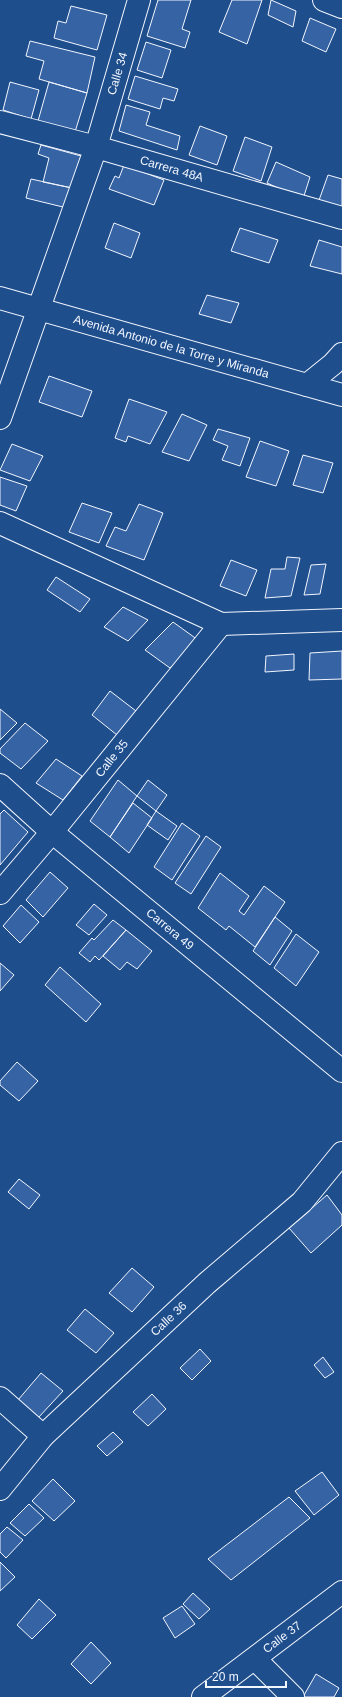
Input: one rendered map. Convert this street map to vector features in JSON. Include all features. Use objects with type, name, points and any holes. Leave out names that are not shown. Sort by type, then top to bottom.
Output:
[{"type":"street","name":"Calle 34","points":[[0,418],[40,309],[96,147],[139,0]]},
{"type":"street","points":[[324,0],[342,7]]},
{"type":"street","name":"Carrera 48A","points":[[0,122],[96,147],[342,218]]},
{"type":"street","name":"Avenida Antonio de la Torre y Miranda","points":[[0,298],[342,395]]},
{"type":"street","points":[[307,385],[333,364],[342,354]]},
{"type":"street","points":[[0,524],[221,624],[342,620]]},
{"type":"street","name":"Calle 35","points":[[0,892],[52,832],[221,624]]},
{"type":"street","name":"Carrera 49","points":[[0,785],[52,832],[342,1071]]},
{"type":"street","name":"Calle 36","points":[[0,1489],[43,1436],[207,1283],[302,1202],[342,1153]]},
{"type":"street","points":[[0,1398],[43,1436]]},
{"type":"street","name":"Calle 37","points":[[203,1697],[342,1592]]},
{"type":"street","points":[[255,1659],[293,1697]]},
{"type":"building","points":[[158,0],[191,0],[182,29],[190,32],[185,48],[147,36]]},
{"type":"building","points":[[232,0],[262,0],[247,44],[219,32]]},
{"type":"building","points":[[271,0],[296,11],[293,27],[268,15]]},
{"type":"building","points":[[71,6],[107,15],[97,50],[54,38],[58,21],[66,23]]},
{"type":"building","points":[[310,18],[336,29],[326,52],[302,41]]},
{"type":"building","points":[[30,41],[95,57],[87,93],[39,79],[44,61],[26,56]]},
{"type":"building","points":[[146,42],[171,50],[162,78],[137,70]]},
{"type":"building","points":[[135,76],[178,89],[174,101],[163,98],[160,109],[128,99]]},
{"type":"building","points":[[10,82],[39,90],[31,119],[3,110]]},
{"type":"building","points":[[49,82],[87,93],[75,132],[38,121]]},
{"type":"building","points":[[126,105],[150,112],[146,125],[180,136],[177,150],[119,131]]},
{"type":"building","points":[[200,126],[227,136],[217,165],[189,155]]},
{"type":"building","points":[[245,137],[272,147],[261,181],[233,171]]},
{"type":"building","points":[[41,145],[81,156],[72,188],[43,182],[49,158],[38,154]]},
{"type":"building","points":[[276,162],[310,177],[303,199],[267,183]]},
{"type":"building","points":[[124,165],[164,180],[154,205],[109,189],[115,176],[119,178]]},
{"type":"building","points":[[328,175],[342,179],[342,207],[318,203]]},
{"type":"building","points":[[31,179],[72,188],[67,208],[26,198]]},
{"type":"building","points":[[114,223],[140,233],[131,258],[105,248]]},
{"type":"building","points":[[240,228],[278,240],[269,263],[231,251]]},
{"type":"building","points":[[319,240],[342,247],[342,274],[310,266]]},
{"type":"building","points":[[207,295],[239,303],[231,323],[199,314]]},
{"type":"building","points":[[49,376],[92,391],[82,417],[39,402]]},
{"type":"building","points":[[129,399],[167,412],[150,444],[128,436],[126,442],[115,438]]},
{"type":"building","points":[[182,414],[207,425],[189,461],[162,452]]},
{"type":"building","points":[[218,429],[250,438],[240,466],[222,460],[228,446],[213,440]]},
{"type":"building","points":[[260,441],[289,451],[276,486],[246,477]]},
{"type":"building","points":[[12,444],[43,456],[30,481],[0,470]]},
{"type":"building","points":[[303,455],[333,463],[323,493],[293,485]]},
{"type":"building","points":[[0,477],[27,486],[16,511],[0,505]]},
{"type":"building","points":[[82,503],[112,513],[99,543],[69,532]]},
{"type":"building","points":[[139,504],[163,513],[144,560],[106,546],[115,527],[126,531]]},
{"type":"building","points":[[287,557],[300,558],[291,596],[265,598],[271,569],[285,569]]},
{"type":"building","points":[[231,560],[257,570],[246,596],[220,586]]},
{"type":"building","points":[[326,564],[320,594],[304,595],[311,565]]},
{"type":"building","points":[[56,577],[90,599],[80,612],[47,590]]},
{"type":"building","points":[[123,607],[148,620],[128,641],[104,627]]},
{"type":"building","points":[[173,622],[198,640],[170,668],[145,650]]},
{"type":"building","points":[[342,651],[342,679],[309,680],[310,653]]},
{"type":"building","points":[[294,654],[294,670],[265,672],[266,656]]},
{"type":"building","points":[[110,691],[136,711],[117,735],[92,715]]},
{"type":"building","points":[[0,709],[17,723],[0,740]]},
{"type":"building","points":[[25,723],[48,741],[21,769],[0,753],[0,749]]},
{"type":"building","points":[[56,759],[82,776],[63,800],[36,783]]},
{"type":"building","points":[[118,780],[137,796],[110,837],[90,821]]},
{"type":"building","points":[[148,780],[167,795],[156,811],[137,796]]},
{"type":"building","points":[[133,803],[152,818],[129,853],[110,837]]},
{"type":"building","points":[[4,810],[28,832],[0,865],[0,814]]},
{"type":"building","points":[[156,811],[177,826],[168,840],[147,825]]},
{"type":"building","points":[[182,823],[200,836],[172,880],[154,867]]},
{"type":"building","points":[[206,836],[221,847],[191,894],[175,883]]},
{"type":"building","points":[[50,872],[68,888],[43,917],[26,900]]},
{"type":"building","points":[[220,873],[249,896],[239,911],[244,915],[264,886],[285,902],[255,947],[229,926],[226,930],[198,908]]},
{"type":"building","points":[[94,904],[107,915],[89,935],[76,925]]},
{"type":"building","points":[[21,905],[39,922],[20,943],[3,926]]},
{"type":"building","points":[[275,917],[292,931],[270,965],[253,951]]},
{"type":"building","points":[[113,920],[126,930],[99,960],[95,956],[90,962],[79,953],[92,938],[94,940]]},
{"type":"building","points":[[126,930],[152,951],[137,969],[127,962],[120,970],[103,956]]},
{"type":"building","points":[[296,934],[319,952],[296,986],[274,968]]},
{"type":"building","points":[[0,963],[14,975],[0,991]]},
{"type":"building","points":[[60,967],[101,1004],[86,1022],[45,985]]},
{"type":"building","points":[[17,1062],[38,1081],[19,1101],[0,1085],[0,1081]]},
{"type":"building","points":[[19,1179],[40,1195],[29,1209],[8,1192]]},
{"type":"building","points":[[327,1195],[342,1215],[342,1225],[311,1253],[289,1228]]},
{"type":"building","points":[[132,1268],[154,1287],[132,1312],[109,1293]]},
{"type":"building","points":[[85,1309],[114,1333],[96,1353],[67,1330]]},
{"type":"building","points":[[200,1349],[211,1361],[192,1380],[180,1368]]},
{"type":"building","points":[[323,1357],[334,1372],[325,1378],[314,1365]]},
{"type":"building","points":[[41,1373],[63,1391],[38,1418],[18,1400]]},
{"type":"building","points":[[152,1394],[166,1409],[148,1426],[133,1412]]},
{"type":"building","points":[[113,1432],[123,1442],[107,1456],[97,1446]]},
{"type":"building","points":[[322,1472],[339,1495],[314,1515],[295,1491]]},
{"type":"building","points":[[53,1479],[75,1501],[54,1521],[32,1501]]},
{"type":"building","points":[[289,1497],[310,1518],[231,1580],[208,1559]]},
{"type":"building","points":[[29,1504],[44,1518],[25,1536],[10,1523]]},
{"type":"building","points":[[7,1527],[23,1540],[6,1558],[0,1552],[0,1534]]},
{"type":"building","points":[[0,1562],[15,1577],[0,1591]]},
{"type":"building","points":[[193,1593],[210,1609],[199,1619],[183,1604]]},
{"type":"building","points":[[39,1599],[56,1615],[32,1639],[17,1625]]},
{"type":"building","points":[[182,1606],[195,1624],[175,1638],[163,1618]]},
{"type":"building","points":[[91,1642],[111,1663],[91,1684],[71,1664]]},
{"type":"building","points":[[316,1674],[339,1688],[334,1697],[303,1697]]}]
